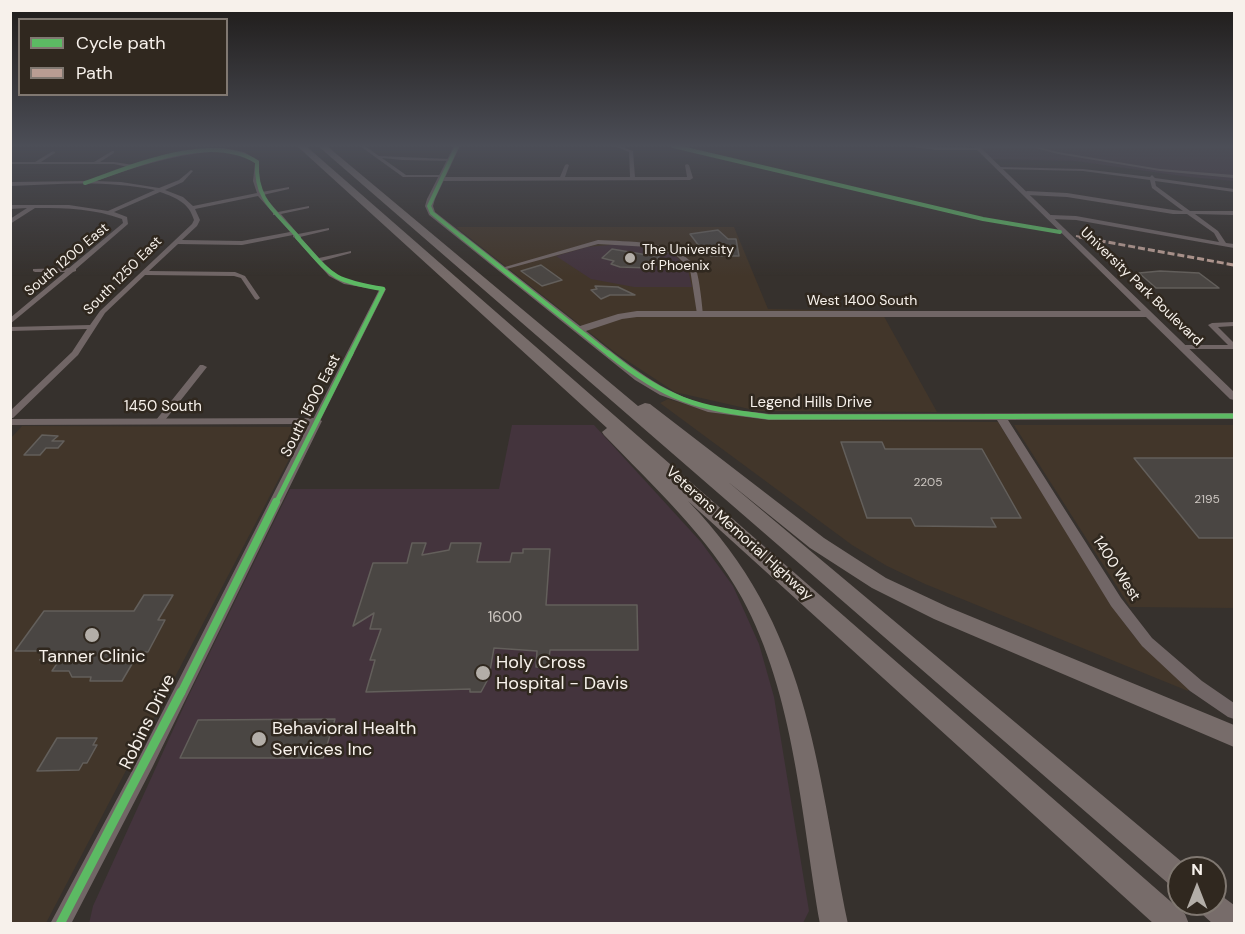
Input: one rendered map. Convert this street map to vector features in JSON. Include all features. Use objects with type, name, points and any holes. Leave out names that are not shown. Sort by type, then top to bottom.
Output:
[{"type":"highway","name":"Veterans Memorial Highway","points":[[350,190],[1175,924]]},
{"type":"highway","name":"Veterans Memorial Highway","points":[[373,190],[1167,866]]},
{"type":"highway","points":[[498,297],[515,304],[817,543],[856,570],[932,609],[1234,736]]},
{"type":"highway","points":[[557,373],[715,544],[741,579],[764,620],[788,686],[834,924]]},
{"type":"street","points":[[152,190],[180,197],[191,208],[280,190]]},
{"type":"street","name":"South 1200 East","points":[[108,213],[162,190]]},
{"type":"street","points":[[259,190],[275,214],[317,260],[349,252]]},
{"type":"street","name":"Legend Hills Drive","points":[[436,190],[429,206],[432,213],[501,269],[639,378],[664,393],[712,410],[769,417],[1234,416]]},
{"type":"street","name":"University Park Boulevard","points":[[1022,190],[1234,397]]},
{"type":"street","points":[[1082,197],[1084,190]]},
{"type":"street","points":[[1157,190],[1221,237],[1224,244]]},
{"type":"street","points":[[1026,193],[1082,197],[1189,213],[1234,213]]},
{"type":"street","points":[[10,207],[79,207],[108,213]]},
{"type":"street","points":[[10,222],[33,207]]},
{"type":"street","points":[[275,214],[307,207]]},
{"type":"street","name":"South 1250 East","points":[[10,416],[75,353],[102,312],[197,220],[191,208]]},
{"type":"street","name":"South 1200 East","points":[[10,322],[123,228],[125,218],[108,213]]},
{"type":"street","points":[[1051,217],[1076,218],[1234,246]]},
{"type":"street","points":[[176,242],[242,243],[327,229]]},
{"type":"street","points":[[501,269],[598,242],[650,245],[679,255],[693,268],[700,314]]},
{"type":"street","name":"South 1500 East","points":[[260,533],[383,289],[346,283],[331,274],[317,260]]},
{"type":"street","points":[[35,270],[74,270]]},
{"type":"street","points":[[144,273],[235,274],[243,277],[257,298]]},
{"type":"street","name":"West 1400 South","points":[[578,330],[629,315],[1148,314]]},
{"type":"street","points":[[1234,324],[1212,325],[1234,347]]},
{"type":"street","points":[[10,330],[91,327]]},
{"type":"street","points":[[1183,347],[1234,347]]},
{"type":"street","points":[[159,422],[203,367]]},
{"type":"street","name":"1400 West","points":[[1001,417],[1116,602],[1147,642],[1196,686],[1234,712]]},
{"type":"street","name":"1450 South","points":[[10,422],[316,421]]},
{"type":"street","name":"Robins Drive","points":[[60,924],[146,762],[260,533]]},
{"type":"shaded area","points":[[456,227],[734,227],[768,309],[881,311],[937,412],[758,411],[675,392],[617,354]]},
{"type":"shaded area","points":[[622,244],[655,248],[675,256],[687,266],[692,287],[634,287],[591,279],[556,256],[587,247]]},
{"type":"shaded area","points":[[668,399],[716,413],[766,420],[998,422],[1122,620],[1134,636],[1190,688],[1188,691],[925,584],[887,566],[852,545],[660,403]]},
{"type":"shaded area","name":"Holy Cross Hospital - Davis","points":[[512,425],[594,425],[701,542],[733,586],[759,644],[774,697],[809,911],[803,923],[89,924],[93,906],[188,697],[290,489],[499,489]]},
{"type":"shaded area","points":[[1014,425],[1234,425],[1234,608],[1130,607]]},
{"type":"shaded area","points":[[22,426],[306,427],[46,923],[11,923],[11,438]]},
{"type":"building","points":[[718,230],[728,239],[736,239],[739,256],[711,256],[709,246],[699,246],[690,234]]},
{"type":"building","name":"The University of Phoenix","points":[[612,249],[659,257],[650,268],[620,267],[611,264],[614,261],[602,258]]},
{"type":"building","points":[[541,265],[562,280],[542,286],[521,271]]},
{"type":"building","points":[[1160,271],[1199,273],[1219,288],[1156,288],[1139,273]]},
{"type":"building","points":[[595,286],[618,287],[635,295],[610,295],[601,299],[591,290],[597,289]]},
{"type":"building","points":[[42,435],[58,436],[52,441],[64,441],[58,448],[46,448],[40,455],[24,455]]},
{"type":"building","points":[[841,442],[882,442],[885,449],[982,449],[1021,518],[991,518],[996,527],[915,526],[911,518],[867,518]]},
{"type":"building","points":[[1134,458],[1234,458],[1234,538],[1199,538]]},
{"type":"building","name":"Holy Cross Hospital - Davis","points":[[412,543],[426,543],[422,555],[449,550],[451,543],[481,543],[477,562],[510,562],[512,553],[523,553],[523,549],[550,549],[546,605],[637,605],[638,650],[550,650],[548,667],[536,667],[537,651],[494,648],[490,671],[487,671],[488,679],[481,692],[470,692],[470,689],[366,692],[375,660],[370,660],[381,629],[370,629],[374,613],[353,626],[373,563],[407,563]]},
{"type":"building","name":"Tanner Clinic","points":[[144,595],[173,595],[158,620],[165,620],[148,652],[139,652],[122,681],[90,681],[91,677],[72,677],[69,671],[52,671],[60,659],[40,660],[47,651],[15,651],[44,611],[134,611]]},
{"type":"building","name":"Behavioral Health Services Inc","points":[[335,719],[323,758],[180,758],[198,720]]},
{"type":"building","points":[[57,738],[97,738],[93,745],[97,745],[87,763],[83,763],[79,770],[37,771]]},
{"type":"marked path","points":[[1076,236],[1234,265]]},
{"type":"cycle path","points":[[60,924],[146,762],[383,289],[346,283],[331,275],[260,194],[259,190]]},
{"type":"cycle path","points":[[436,190],[429,206],[432,213],[639,378],[664,393],[712,410],[769,417],[1234,416]]},
{"type":"cycle path","points":[[858,190],[983,219],[1060,232]]},
{"type":"place","name":"The University of Phoenix","points":[[630,258]]},
{"type":"place","name":"Tanner Clinic","points":[[92,635]]},
{"type":"place","name":"Holy Cross Hospital - Davis","points":[[483,673]]},
{"type":"place","name":"Behavioral Health Services Inc","points":[[259,739]]}]
